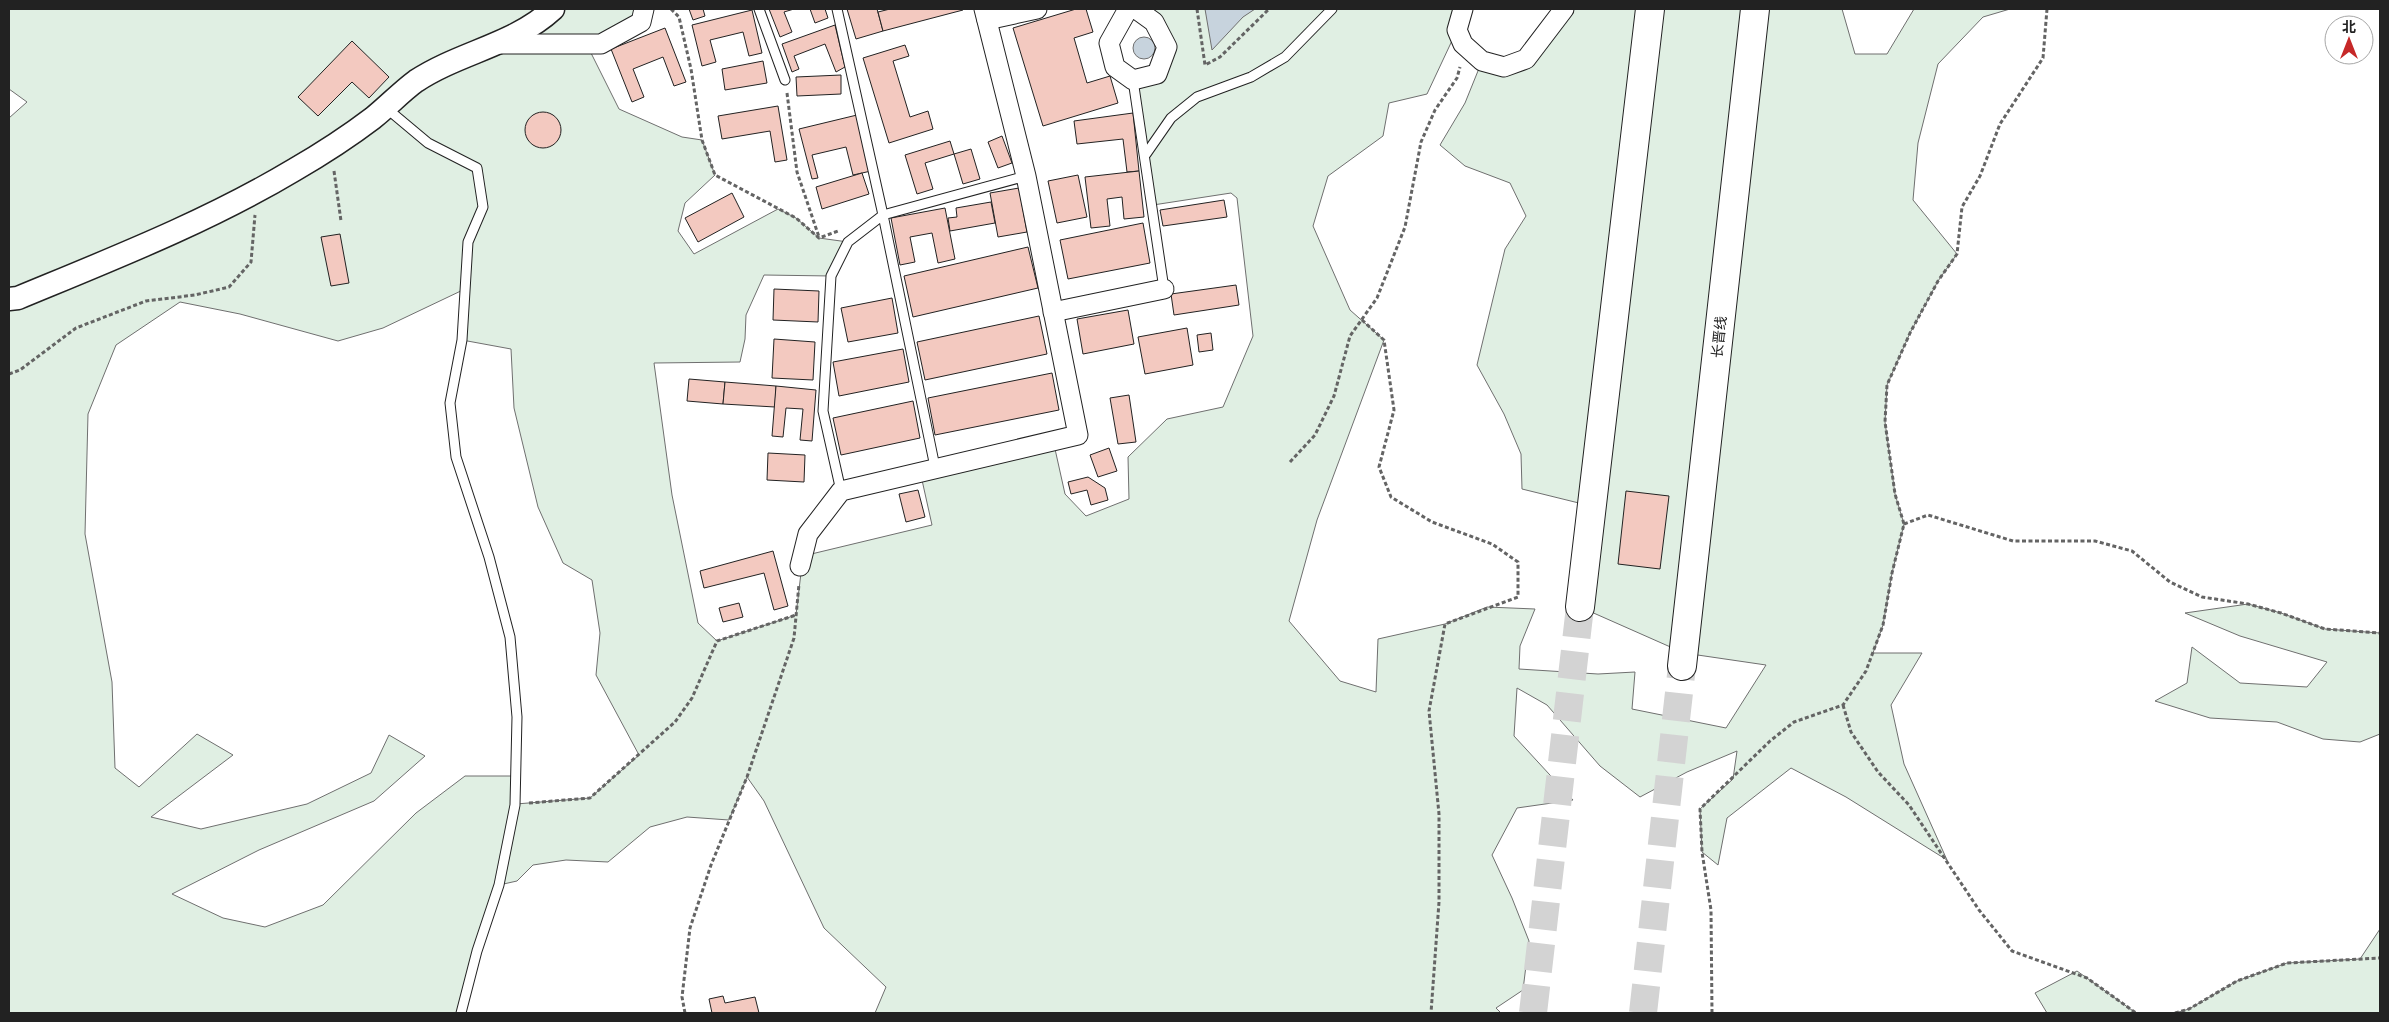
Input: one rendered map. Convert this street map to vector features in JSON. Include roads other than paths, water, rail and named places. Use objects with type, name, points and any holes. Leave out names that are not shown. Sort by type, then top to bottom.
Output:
[{"type":"main road","points":[[1580,607],[1650,9]]},
{"type":"main road","name":"长晋线","points":[[1682,666],[1755,9]]},
{"type":"street","points":[[9,300],[18,298],[190,224],[294,170],[331,146],[425,76],[458,58],[497,44],[541,20],[553,9]]},
{"type":"street","points":[[497,44],[601,44],[641,22],[644,9]]},
{"type":"street","points":[[800,566],[808,534],[841,491],[1078,434],[1026,176],[985,14],[1037,9]]},
{"type":"street","points":[[1128,9],[1109,43],[1115,67],[1133,80],[1157,74],[1167,47],[1154,22],[1136,9]]},
{"type":"street","points":[[1463,9],[1457,30],[1466,47],[1482,61],[1504,67],[1526,59],[1564,9]]},
{"type":"street","points":[[1053,312],[1164,289]]},
{"type":"lane","points":[[759,9],[785,80]]},
{"type":"lane","points":[[837,9],[883,215],[935,467]]},
{"type":"lane","points":[[1146,154],[1171,118],[1197,97],[1251,77],[1285,57],[1332,9]]},
{"type":"lane","points":[[1133,80],[1146,154],[1164,289]]},
{"type":"lane","points":[[385,107],[428,143],[477,168],[483,207],[468,242],[462,340],[450,402],[456,457],[489,557],[510,637],[517,717],[515,804],[499,885],[477,951],[461,1013]]},
{"type":"lane","points":[[841,491],[823,411],[831,276],[848,242],[883,215],[1026,176]]},
{"type":"tunnel","points":[[1533,1013],[1580,607]]},
{"type":"tunnel","points":[[1643,1013],[1682,666]]}]
